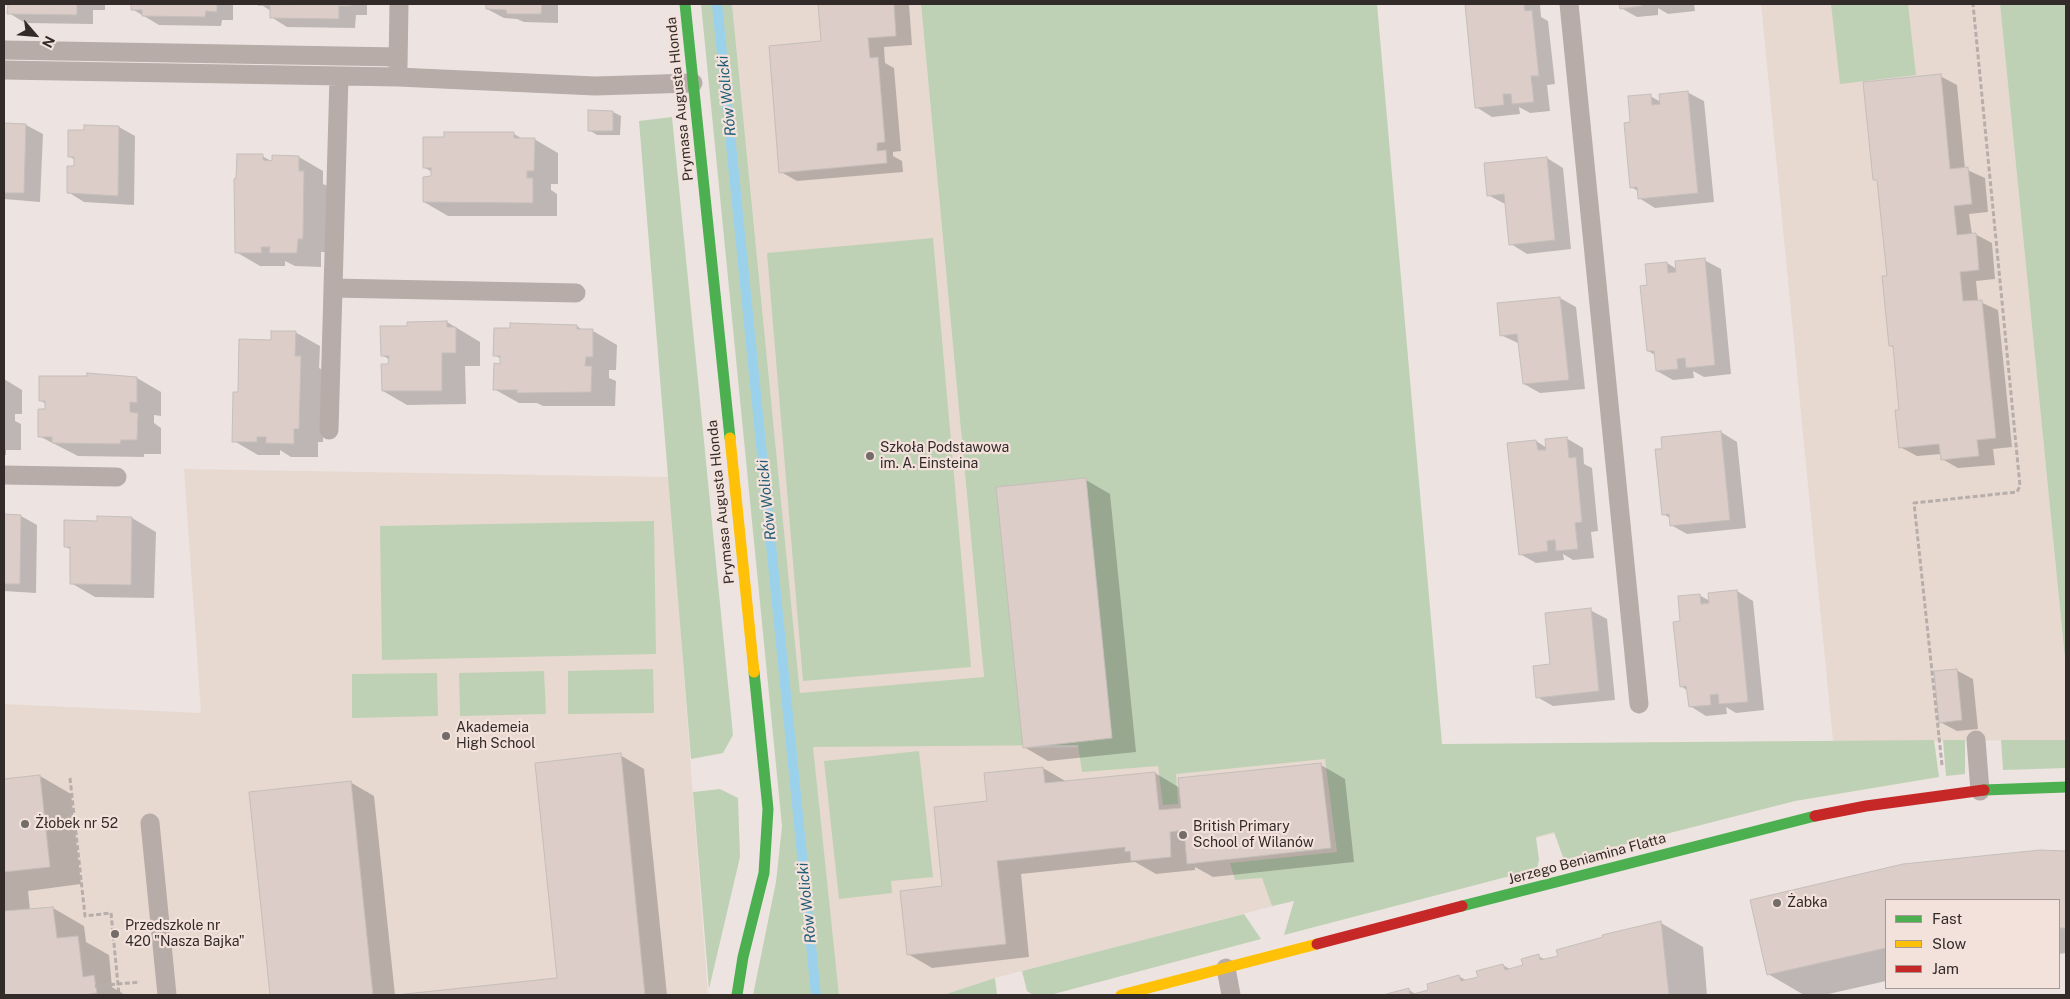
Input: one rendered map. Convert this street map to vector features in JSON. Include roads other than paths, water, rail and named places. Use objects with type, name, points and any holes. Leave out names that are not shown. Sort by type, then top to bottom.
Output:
[{"type":"street","name":"Prymasa Augusta Hlonda","points":[[685,4],[768,809],[764,873],[743,957],[737,995]]},
{"type":"street","name":"Jerzego Beniamina Flatta","points":[[1121,995],[1788,821],[1866,806],[1980,791],[2066,787]]},
{"type":"lane","points":[[398,77],[399,4]]},
{"type":"lane","points":[[1569,4],[1639,704]]},
{"type":"lane","points":[[4,50],[398,57]]},
{"type":"lane","points":[[4,70],[398,77],[594,86],[693,83]]},
{"type":"lane","points":[[329,430],[339,77]]},
{"type":"lane","points":[[333,288],[576,293]]},
{"type":"lane","points":[[4,475],[116,477]]},
{"type":"lane","points":[[1976,740],[1980,791]]},
{"type":"lane","points":[[150,823],[166,987]]},
{"type":"lane","points":[[1226,968],[1230,995]]},
{"type":"waterway","name":"Rów Wolicki","points":[[717,4],[816,995]]},
{"type":"place","name":"Szkoła Podstawowa im. A. Einsteina","points":[[870,456]]},
{"type":"place","name":"Akademeia High School","points":[[446,736]]},
{"type":"place","name":"Żłobek nr 52","points":[[25,824]]},
{"type":"place","name":"British Primary School of Wilanów","points":[[1183,835]]},
{"type":"place","name":"Żabka","points":[[1777,903]]},
{"type":"place","name":"Przedszkole nr 420 \"Nasza Bajka\"","points":[[115,934]]}]
